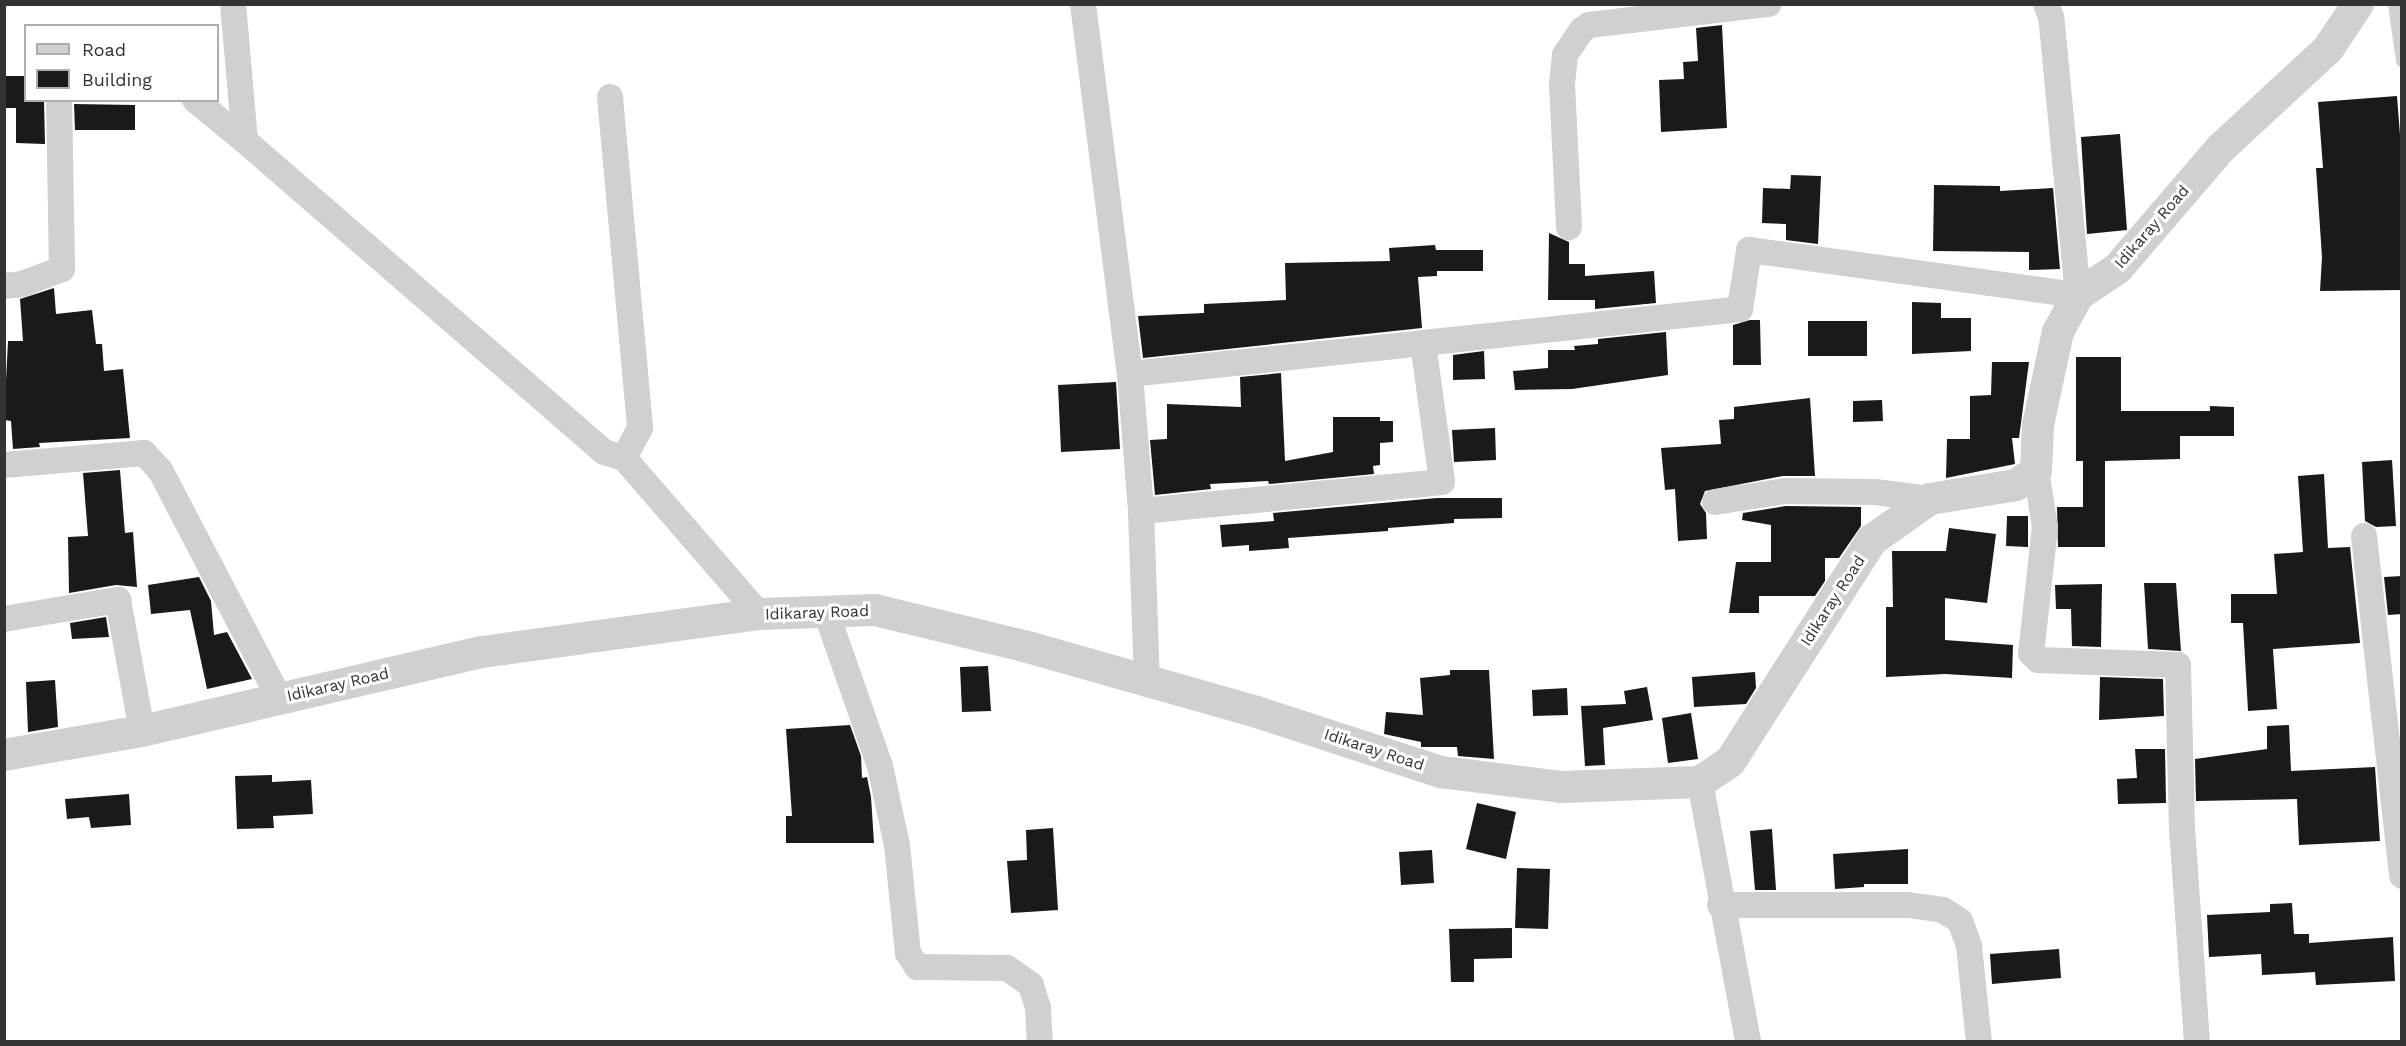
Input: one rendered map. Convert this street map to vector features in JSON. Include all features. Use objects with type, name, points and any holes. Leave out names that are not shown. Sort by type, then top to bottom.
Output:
[{"type":"street","points":[[233,4],[245,141]]},
{"type":"street","points":[[1083,4],[1130,374],[1141,511],[1147,681]]},
{"type":"street","points":[[1569,227],[1562,84],[1565,55],[1582,30],[1589,25],[1769,4]]},
{"type":"street","points":[[1130,374],[1740,309],[1749,250],[2078,295],[2051,17],[2046,4]]},
{"type":"street","name":"Idikaray Road","points":[[4,755],[142,731],[482,652],[759,614],[876,610],[1147,681],[1441,772],[1561,787],[1659,787],[1700,782],[1730,762],[1872,540],[1930,499],[2016,485],[2036,471],[2038,425],[2058,332],[2078,295],[2118,268],[2220,149],[2328,49],[2358,4]]},
{"type":"street","points":[[609,97],[640,428],[624,458]]},
{"type":"street","points":[[4,286],[22,284],[62,269],[59,102]]},
{"type":"street","points":[[197,102],[604,452],[624,458],[759,614]]},
{"type":"street","points":[[1141,511],[1442,482],[1423,343]]},
{"type":"street","points":[[4,465],[144,453],[160,470],[279,698]]},
{"type":"street","points":[[2036,471],[2045,527],[2031,653],[2038,660],[2178,665],[2182,828],[2197,1041]]},
{"type":"street","points":[[1715,502],[1785,491],[1875,492],[1930,499]]},
{"type":"street","points":[[2364,536],[2402,876]]},
{"type":"street","points":[[4,619],[118,600],[142,731]]},
{"type":"street","points":[[826,612],[880,766],[897,845],[908,953],[917,967],[1007,968],[1031,985],[1038,1008],[1040,1041]]},
{"type":"street","points":[[1700,782],[1720,906],[1748,1041]]},
{"type":"street","points":[[1720,906],[1908,905],[1943,910],[1960,921],[1969,946],[1979,1041]]},
{"type":"lane","points":[[2394,4],[2402,61]]},
{"type":"building","points":[[1722,25],[1727,128],[1661,132],[1659,80],[1684,79],[1683,62],[1698,61],[1696,28]]},
{"type":"building","points":[[4,76],[24,76],[24,102],[44,102],[45,144],[16,143],[16,108],[4,108]]},
{"type":"building","points":[[2397,96],[2402,161],[2402,290],[2320,291],[2322,257],[2316,168],[2323,168],[2318,102]]},
{"type":"building","points":[[74,104],[135,105],[135,130],[75,130]]},
{"type":"building","points":[[2120,134],[2127,230],[2087,234],[2081,137]]},
{"type":"building","points":[[1791,175],[1821,176],[1818,244],[1786,240],[1786,224],[1762,223],[1763,188],[1790,189]]},
{"type":"building","points":[[1934,185],[2000,186],[2000,191],[2053,188],[2060,269],[2029,270],[2029,252],[1933,251]]},
{"type":"building","points":[[1549,233],[1569,242],[1569,264],[1585,264],[1585,276],[1654,271],[1656,303],[1595,309],[1595,300],[1548,300]]},
{"type":"building","points":[[1435,245],[1436,250],[1483,250],[1483,271],[1437,271],[1437,276],[1418,277],[1422,328],[1143,358],[1138,316],[1204,313],[1204,304],[1286,300],[1285,263],[1390,261],[1389,248]]},
{"type":"building","points":[[54,288],[56,314],[92,310],[96,344],[102,344],[104,371],[123,369],[130,438],[39,443],[40,447],[13,449],[11,421],[4,420],[8,341],[23,341],[20,299]]},
{"type":"building","points":[[1912,302],[1941,303],[1941,318],[1971,318],[1971,351],[1912,354]]},
{"type":"building","points":[[1750,320],[1760,320],[1761,365],[1733,365],[1733,325]]},
{"type":"building","points":[[1808,321],[1867,321],[1867,356],[1808,356]]},
{"type":"building","points":[[1666,332],[1668,375],[1572,389],[1515,390],[1513,371],[1548,368],[1548,350],[1575,350],[1574,346],[1598,344],[1598,339]]},
{"type":"building","points":[[1484,351],[1485,379],[1453,380],[1453,355]]},
{"type":"building","points":[[2076,357],[2121,357],[2121,411],[2210,411],[2210,406],[2234,407],[2234,436],[2180,436],[2180,459],[2105,461],[2105,547],[2058,547],[2057,507],[2083,507],[2083,461],[2076,461]]},
{"type":"building","points":[[1992,362],[2029,362],[2019,438],[2012,438],[2015,464],[1946,478],[1947,439],[1970,439],[1970,396],[1991,395]]},
{"type":"building","points":[[1281,373],[1285,461],[1333,452],[1333,417],[1380,417],[1380,421],[1393,421],[1393,442],[1380,443],[1380,465],[1373,466],[1374,474],[1269,484],[1268,481],[1210,484],[1211,489],[1155,495],[1150,440],[1167,439],[1167,404],[1241,407],[1240,377]]},
{"type":"building","points":[[1116,382],[1120,449],[1061,452],[1058,385]]},
{"type":"building","points":[[1810,398],[1815,476],[1783,476],[1705,491],[1700,504],[1706,513],[1707,539],[1678,541],[1675,489],[1665,490],[1661,448],[1721,444],[1719,420],[1734,419],[1734,407]]},
{"type":"building","points":[[1882,400],[1883,421],[1853,422],[1853,401]]},
{"type":"building","points":[[1495,428],[1496,460],[1454,462],[1452,430]]},
{"type":"building","points":[[2392,460],[2396,526],[2376,527],[2365,521],[2362,462]]},
{"type":"building","points":[[120,470],[125,533],[133,532],[137,587],[116,585],[69,593],[68,537],[88,536],[83,473]]},
{"type":"building","points":[[2324,474],[2328,548],[2350,547],[2360,643],[2273,649],[2277,709],[2248,711],[2243,623],[2231,623],[2231,594],[2277,594],[2274,554],[2303,552],[2298,476]]},
{"type":"building","points":[[1437,498],[1502,498],[1502,518],[1454,519],[1454,523],[1388,528],[1388,531],[1288,538],[1289,548],[1249,551],[1249,545],[1222,547],[1220,525],[1274,521],[1273,513]]},
{"type":"building","points":[[1786,506],[1861,507],[1861,526],[1839,558],[1825,558],[1825,581],[1815,596],[1759,596],[1759,613],[1729,613],[1736,562],[1771,562],[1771,525],[1742,520],[1743,513]]},
{"type":"building","points":[[2007,516],[2028,516],[2028,547],[2006,546]]},
{"type":"building","points":[[1949,528],[1996,534],[1987,603],[1945,598],[1945,640],[2013,645],[2012,678],[1945,674],[1886,677],[1886,607],[1893,607],[1892,551],[1946,551]]},
{"type":"building","points":[[2402,576],[2402,614],[2388,615],[2384,577]]},
{"type":"building","points":[[199,577],[211,601],[214,635],[227,632],[252,679],[207,689],[190,610],[151,614],[148,585]]},
{"type":"building","points":[[2144,583],[2176,583],[2181,651],[2148,649]]},
{"type":"building","points":[[2102,584],[2101,647],[2072,646],[2071,609],[2056,609],[2055,585]]},
{"type":"building","points":[[106,617],[109,637],[72,639],[70,623]]},
{"type":"building","points":[[988,666],[991,711],[962,712],[960,667]]},
{"type":"building","points":[[1450,670],[1489,670],[1494,759],[1458,756],[1457,747],[1421,747],[1421,742],[1384,734],[1386,712],[1423,715],[1420,678],[1450,675]]},
{"type":"building","points":[[1755,672],[1756,688],[1746,704],[1694,707],[1692,677]]},
{"type":"building","points":[[2100,677],[2163,679],[2164,716],[2099,720]]},
{"type":"building","points":[[55,680],[58,727],[28,732],[26,682]]},
{"type":"building","points":[[1647,687],[1653,720],[1603,728],[1605,765],[1585,766],[1581,706],[1626,704],[1624,691]]},
{"type":"building","points":[[1567,688],[1568,715],[1533,716],[1532,690]]},
{"type":"building","points":[[1691,713],[1698,759],[1668,763],[1662,718]]},
{"type":"building","points":[[850,725],[861,756],[862,778],[867,777],[871,797],[874,843],[786,843],[786,816],[792,816],[786,729]]},
{"type":"building","points":[[2289,725],[2291,771],[2375,767],[2380,841],[2299,845],[2297,799],[2196,801],[2195,759],[2267,749],[2267,726]]},
{"type":"building","points":[[2135,749],[2165,749],[2166,803],[2118,804],[2117,779],[2137,778]]},
{"type":"building","points":[[272,775],[272,782],[311,780],[313,814],[273,816],[274,828],[237,829],[235,776]]},
{"type":"building","points":[[129,794],[131,825],[91,828],[89,817],[67,819],[65,799]]},
{"type":"building","points":[[1477,803],[1516,812],[1506,859],[1466,849]]},
{"type":"building","points":[[1053,828],[1058,910],[1011,913],[1007,861],[1027,860],[1026,830]]},
{"type":"building","points":[[1772,829],[1776,890],[1755,890],[1750,831]]},
{"type":"building","points":[[1908,849],[1908,884],[1864,884],[1864,887],[1835,889],[1833,854]]},
{"type":"building","points":[[1432,850],[1434,883],[1401,885],[1399,852]]},
{"type":"building","points":[[1517,868],[1550,869],[1548,929],[1515,928]]},
{"type":"building","points":[[2292,903],[2294,934],[2309,934],[2309,943],[2393,937],[2395,981],[2316,985],[2315,972],[2262,975],[2261,954],[2209,957],[2207,915],[2270,912],[2270,904]]},
{"type":"building","points":[[1512,928],[1512,958],[1474,959],[1474,982],[1451,982],[1449,929]]},
{"type":"building","points":[[2059,949],[2061,978],[1992,984],[1990,954]]}]
